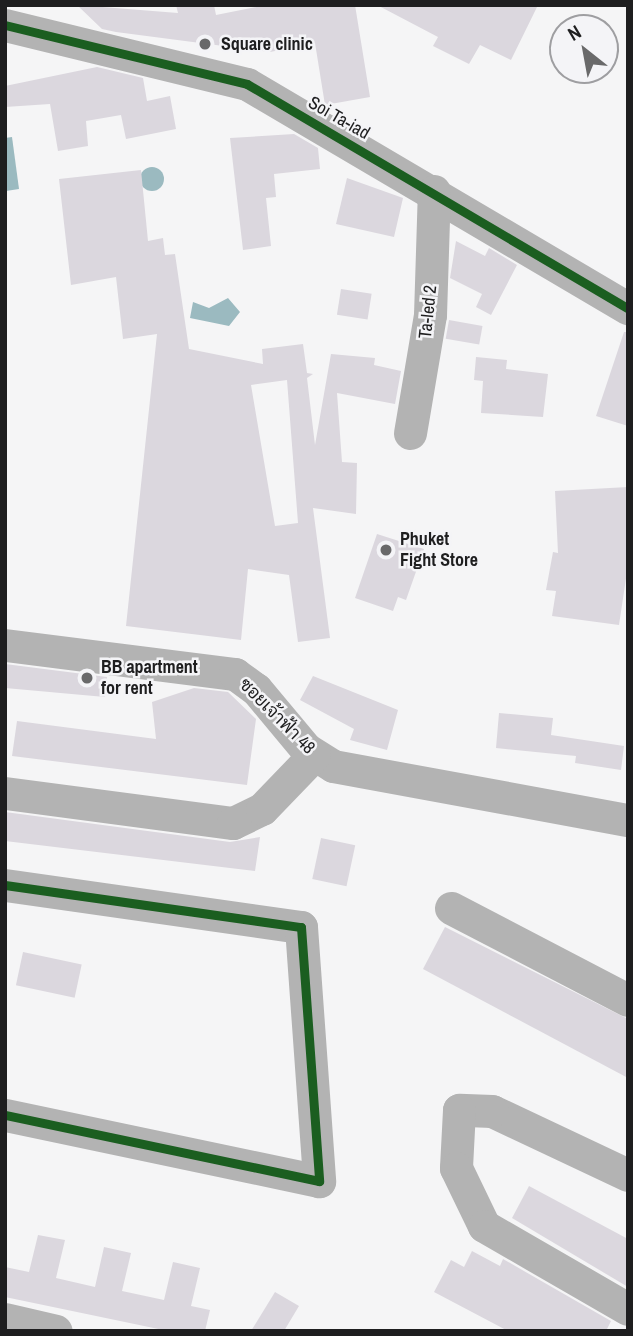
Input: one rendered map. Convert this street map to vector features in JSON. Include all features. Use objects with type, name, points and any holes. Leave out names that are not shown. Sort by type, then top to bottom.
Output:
[{"type":"street","name":"Soi Ta-iad","points":[[5,25],[247,84],[434,191],[628,308]]},
{"type":"street","name":"Ta-Ied 2","points":[[410,433],[430,315],[434,191]]},
{"type":"street","name":"ซอยเจ้าฟ้า 48","points":[[5,645],[235,674],[314,755],[372,776],[628,820]]},
{"type":"street","points":[[5,793],[233,823],[262,809],[314,755]]},
{"type":"street","points":[[5,885],[301,927],[319,1181],[5,1115]]},
{"type":"street","points":[[451,908],[628,1000]]},
{"type":"street","points":[[628,1175],[492,1111],[458,1110],[456,1168],[484,1226],[628,1309]]},
{"type":"street","points":[[5,1320],[56,1331]]},
{"type":"water","points":[[12,137],[19,189],[6,191],[5,138]]},
{"type":"water","points":[[152,167],[160,171],[164,179],[160,187],[152,191],[144,187],[140,179],[144,171]]},
{"type":"water","points":[[228,298],[240,312],[229,326],[190,318],[193,302],[209,308]]},
{"type":"building","points":[[77,5],[178,13],[176,5],[214,5],[216,15],[266,5],[355,5],[370,97],[325,105],[315,43],[270,52],[116,32],[102,29]]},
{"type":"building","points":[[377,5],[538,5],[511,60],[480,45],[469,64],[433,46],[438,37]]},
{"type":"building","points":[[97,67],[143,78],[147,101],[170,96],[176,129],[126,139],[121,115],[86,121],[88,146],[58,151],[50,104],[5,107],[5,86]]},
{"type":"building","points":[[294,134],[318,148],[320,169],[274,174],[276,197],[266,198],[271,246],[243,250],[230,138]]},
{"type":"building","points":[[141,170],[148,241],[163,238],[165,255],[175,254],[189,349],[263,364],[262,349],[303,344],[307,373],[313,374],[307,378],[315,445],[331,354],[375,358],[374,365],[401,371],[395,404],[337,393],[342,462],[357,463],[356,514],[313,508],[330,638],[298,642],[289,575],[248,569],[241,640],[126,626],[157,334],[123,339],[116,277],[71,285],[59,179]],"holes":[[[287,380],[298,523],[275,526],[251,385]]]},
{"type":"building","points":[[347,178],[403,198],[394,237],[336,224]]},
{"type":"building","points":[[456,241],[485,256],[489,248],[517,265],[491,315],[476,307],[482,294],[450,278]]},
{"type":"building","points":[[341,289],[372,294],[368,320],[337,315]]},
{"type":"building","points":[[449,320],[482,326],[479,345],[446,339]]},
{"type":"building","points":[[624,332],[628,332],[628,426],[596,416]]},
{"type":"building","points":[[476,357],[507,360],[506,369],[548,374],[543,417],[481,413],[483,381],[474,380]]},
{"type":"building","points":[[628,487],[628,565],[619,625],[552,616],[556,591],[546,590],[553,552],[558,553],[555,491]]},
{"type":"building","points":[[377,534],[424,549],[406,600],[398,597],[393,611],[355,598]]},
{"type":"building","points":[[5,664],[107,677],[105,697],[5,688]]},
{"type":"building","points":[[313,676],[398,710],[387,750],[350,740],[354,729],[300,700]]},
{"type":"building","points":[[194,688],[228,692],[256,719],[247,785],[12,756],[17,721],[156,739],[152,702]]},
{"type":"building","points":[[499,713],[553,718],[551,735],[624,746],[621,770],[575,763],[576,756],[496,748]]},
{"type":"building","points":[[5,812],[230,842],[260,837],[255,871],[5,841]]},
{"type":"building","points":[[321,838],[355,845],[347,886],[312,879]]},
{"type":"building","points":[[445,927],[628,1019],[628,1078],[423,969]]},
{"type":"building","points":[[23,952],[82,964],[75,998],[16,985]]},
{"type":"building","points":[[529,1186],[628,1239],[628,1287],[512,1218]]},
{"type":"building","points":[[38,1235],[65,1240],[56,1278],[95,1287],[104,1247],[131,1253],[122,1291],[164,1300],[173,1262],[200,1268],[191,1306],[210,1310],[205,1331],[168,1331],[5,1297],[5,1267],[29,1272]]},
{"type":"building","points":[[472,1251],[500,1266],[503,1259],[611,1321],[606,1331],[508,1331],[434,1292],[451,1260],[464,1267]]},
{"type":"building","points":[[275,1292],[299,1306],[284,1331],[251,1331]]},
{"type":"cycle path","points":[[5,25],[247,84],[628,308]]},
{"type":"cycle path","points":[[5,885],[301,927],[319,1181],[5,1115]]},
{"type":"place","name":"Square clinic","points":[[205,44]]},
{"type":"place","name":"Phuket Fight Store","points":[[386,550]]},
{"type":"place","name":"BB apartment for rent","points":[[87,678]]}]
